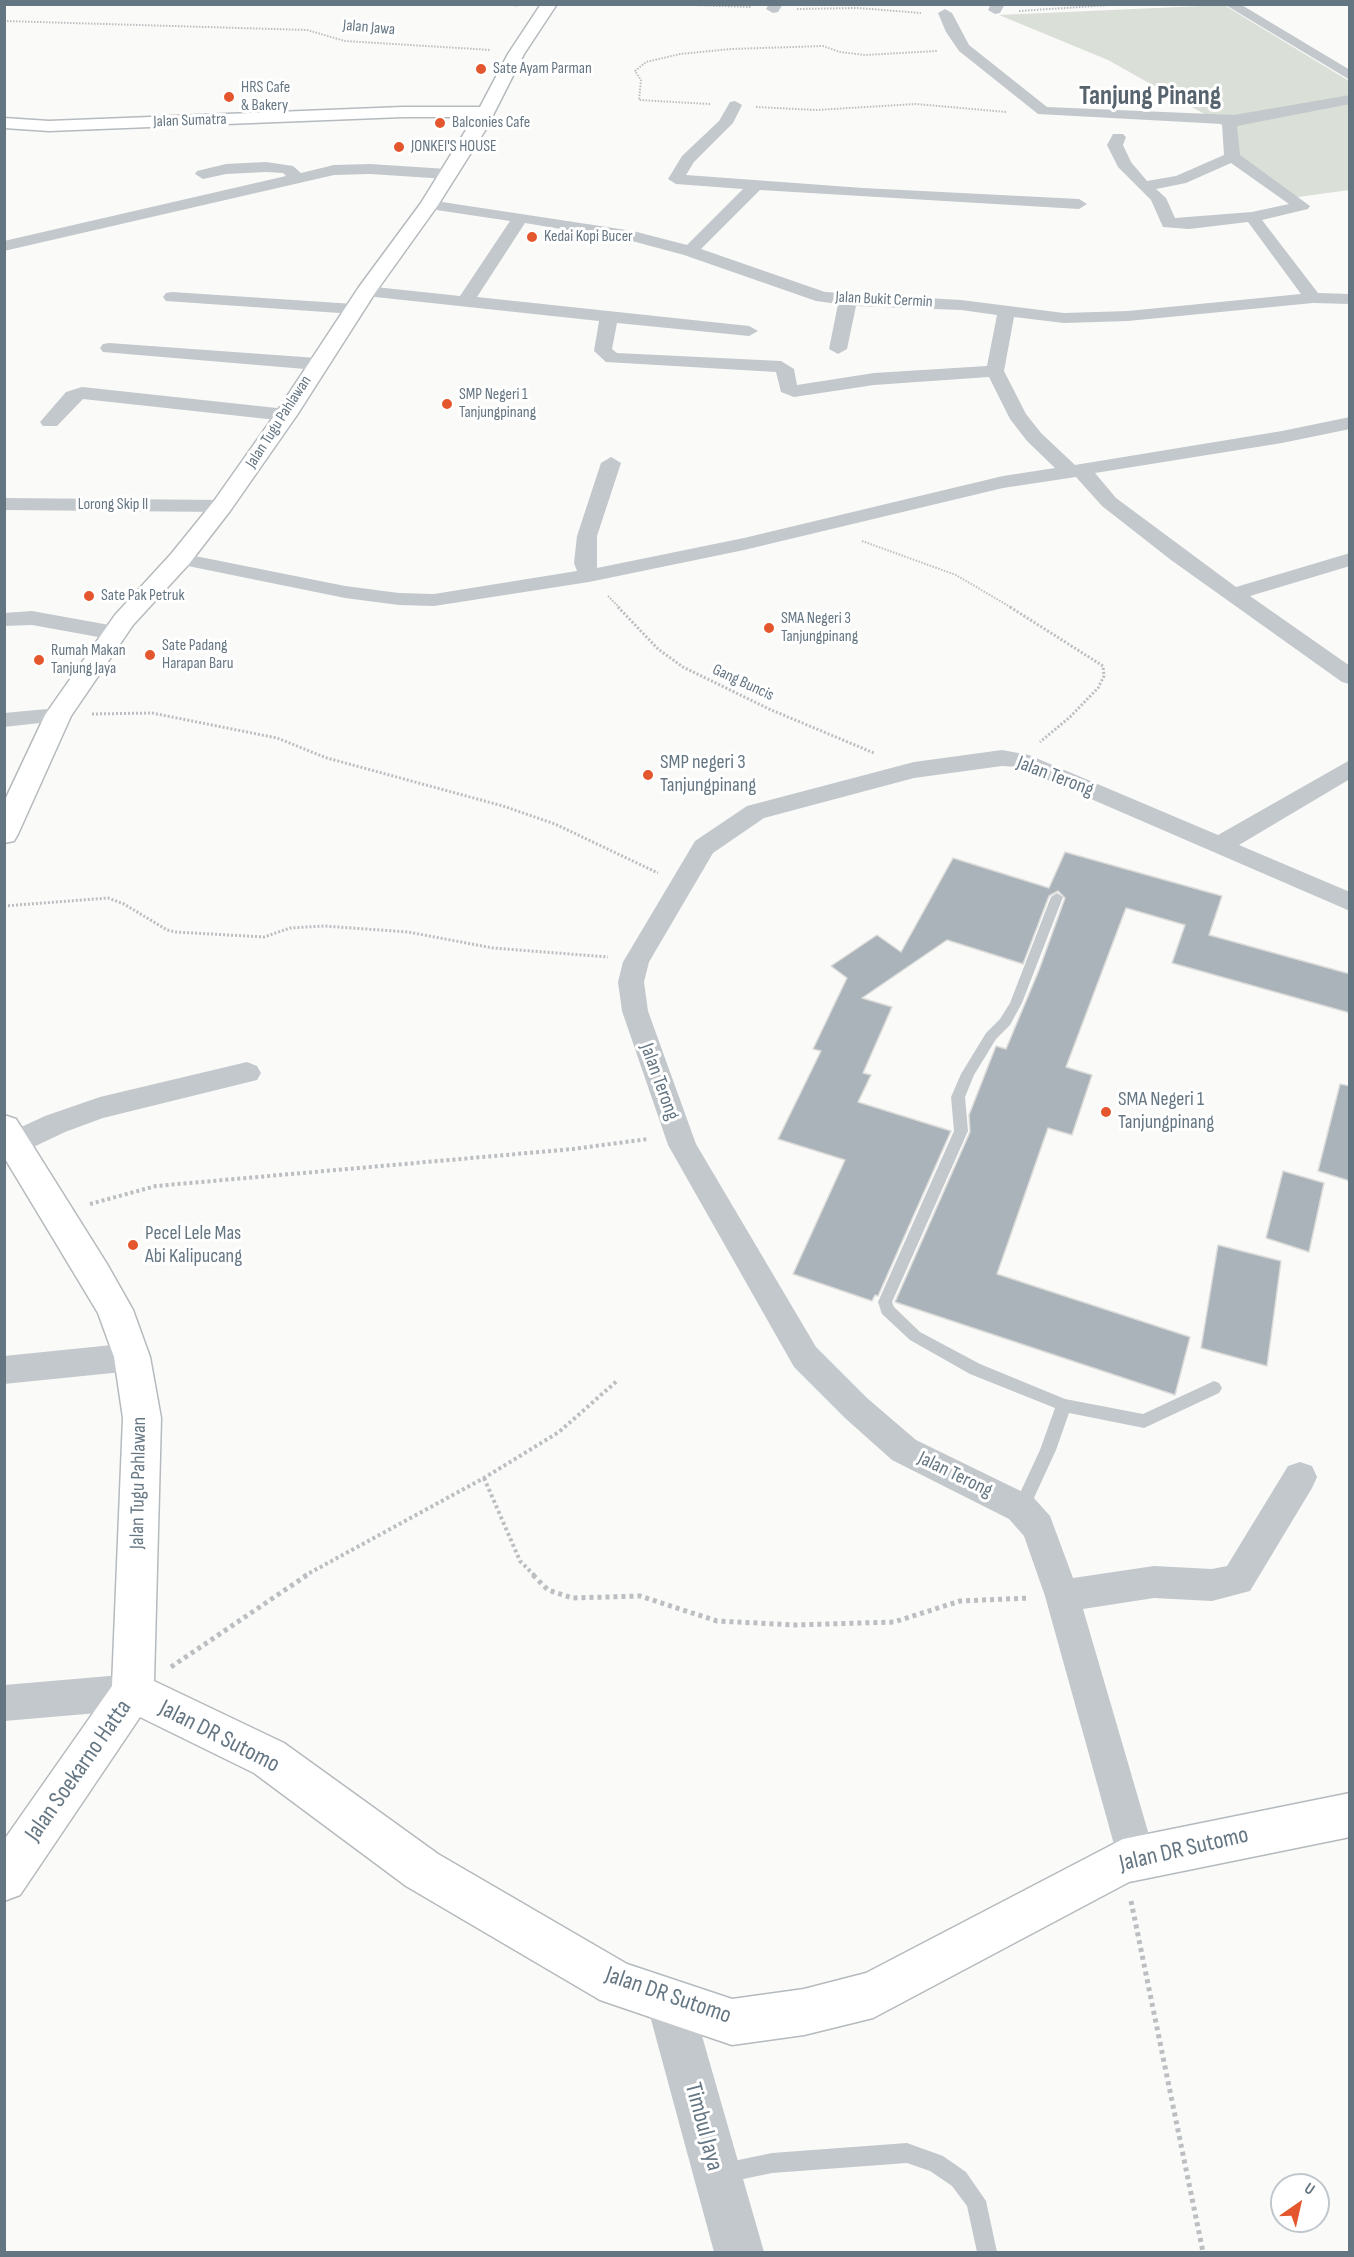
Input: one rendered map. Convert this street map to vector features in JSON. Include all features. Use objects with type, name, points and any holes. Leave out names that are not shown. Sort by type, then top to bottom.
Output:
[{"type":"main road","name":"Jalan Tugu Pahlawan","points":[[4,834],[58,715],[115,633],[180,559],[222,506],[286,415],[316,364],[429,205],[477,129],[483,112],[516,54],[549,4]]},
{"type":"main road","name":"Jalan Sumatra","points":[[4,123],[49,126],[403,112],[483,112]]},
{"type":"main road","name":"Jalan Tugu Pahlawan","points":[[9,1136],[115,1310],[132,1357],[142,1418],[133,1692]]},
{"type":"main road","name":"Jalan Soekarno Hatta","points":[[4,1879],[133,1692]]},
{"type":"main road","name":"Jalan DR Sutomo","points":[[133,1692],[269,1758],[422,1870],[616,1984],[732,2022],[804,2012],[873,1995],[1130,1860],[1350,1815]]},
{"type":"street","points":[[1230,4],[1350,76]]},
{"type":"street","points":[[945,13],[953,32],[964,48],[1042,111],[1234,120],[1350,99]]},
{"type":"street","points":[[735,105],[725,123],[688,159],[676,178],[756,185],[1079,204]]},
{"type":"street","points":[[1118,137],[1115,145],[1124,164],[1143,186],[1158,198],[1169,223],[1189,224],[1252,217],[1302,206],[1232,157],[1229,125],[1234,120]]},
{"type":"street","points":[[1143,186],[1180,180],[1232,157]]},
{"type":"street","points":[[203,174],[226,169],[266,167],[287,169],[298,177]]},
{"type":"street","points":[[4,246],[298,177],[346,169],[447,174]]},
{"type":"street","points":[[690,251],[756,185]]},
{"type":"street","name":"Jalan Bukit Cermin","points":[[429,205],[521,217],[633,236],[690,251],[811,293],[848,300],[950,304],[1065,318],[1118,316],[1313,298],[1350,299]]},
{"type":"street","points":[[466,300],[521,217]]},
{"type":"street","points":[[1252,217],[1313,298]]},
{"type":"street","points":[[172,297],[466,300],[749,331]]},
{"type":"street","points":[[838,349],[848,300]]},
{"type":"street","points":[[1007,311],[1000,333],[995,371],[1017,415],[1034,437],[1076,471],[1109,502],[1232,595],[1350,677]]},
{"type":"street","points":[[609,315],[603,351],[612,358],[781,367],[785,369],[788,388],[794,391],[874,379],[995,371]]},
{"type":"street","points":[[109,348],[316,364]]},
{"type":"street","points":[[50,422],[73,396],[82,393],[286,415]]},
{"type":"street","points":[[180,559],[345,592],[399,599],[434,600],[589,576],[822,527],[871,512],[1003,482],[1282,437],[1350,423]]},
{"type":"street","points":[[589,576],[585,563],[587,536],[611,463]]},
{"type":"street","name":"Lorong Skip II","points":[[4,504],[222,506]]},
{"type":"street","points":[[1232,595],[1350,559]]},
{"type":"street","points":[[4,620],[32,618],[115,633]]},
{"type":"street","points":[[4,720],[58,715]]},
{"type":"street","name":"Jalan Terong","points":[[1130,1860],[1062,1596],[1038,1527],[1021,1508],[904,1450],[856,1408],[805,1357],[739,1247],[677,1132],[635,1011],[631,982],[636,962],[680,884],[704,847],[756,812],[914,770],[1002,758],[1021,760],[1350,902]]},
{"type":"street","points":[[1220,845],[1350,768]]},
{"type":"street","points":[[9,1136],[56,1124],[100,1108],[247,1073]]},
{"type":"street","points":[[4,1370],[132,1357]]},
{"type":"street","points":[[1062,1596],[1154,1582],[1212,1585],[1238,1580],[1300,1477]]},
{"type":"street","points":[[4,1703],[133,1692]]},
{"type":"street","name":"Timbul Jaya","points":[[669,2001],[739,2253]]},
{"type":"lane","points":[[1057,897],[1016,1003],[1005,1022],[991,1035],[968,1074],[958,1097],[961,1131],[885,1302],[888,1310],[915,1336],[975,1369],[1064,1405],[1144,1421],[1214,1388]]},
{"type":"lane","points":[[1021,1508],[1048,1450],[1064,1405]]},
{"type":"lane","points":[[716,2175],[772,2163],[907,2153],[936,2163],[959,2179],[976,2201],[987,2253]]},
{"type":"path","points":[[664,4],[858,8],[945,13]]},
{"type":"path","points":[[997,7],[1125,4]]},
{"type":"path","name":"Jalan Jawa","points":[[4,21],[307,30],[345,41],[421,44],[516,54]]},
{"type":"path","points":[[964,48],[882,55],[840,52],[823,46],[731,49],[680,54],[646,62],[635,71],[640,80],[639,100],[816,110],[916,104],[996,112],[1042,111]]},
{"type":"path","points":[[822,527],[956,575],[1022,612],[1103,666],[1104,676],[1098,688],[1070,717],[1021,760]]},
{"type":"path","name":"Gang Buncis","points":[[589,576],[658,649],[683,667],[769,709],[914,770]]},
{"type":"path","points":[[58,715],[152,713],[277,738],[327,758],[502,806],[555,824],[680,884]]},
{"type":"path","points":[[4,906],[81,898],[108,898],[124,904],[167,930],[176,932],[264,937],[290,928],[324,926],[408,932],[493,948],[583,954],[636,962]]},
{"type":"path","points":[[57,1212],[156,1186],[573,1149],[645,1140],[677,1132]]},
{"type":"path","points":[[133,1692],[318,1567],[484,1478],[559,1432],[618,1380]]},
{"type":"path","points":[[484,1478],[520,1561],[548,1590],[572,1599],[640,1596],[717,1621],[795,1625],[894,1622],[926,1614],[960,1601],[1062,1596]]},
{"type":"path","points":[[1130,1860],[1203,2253]]},
{"type":"shaded area","points":[[1224,5],[1349,81],[1349,190],[1291,198],[1232,157],[1223,126],[1206,115],[1108,60],[999,15]]},
{"type":"building","points":[[1065,852],[1222,896],[1209,935],[1350,974],[1350,1013],[1172,963],[1185,925],[1126,908],[1066,1067],[1092,1075],[1072,1135],[1048,1128],[997,1274],[1190,1337],[1175,1395],[895,1302],[970,1132],[969,1115],[996,1046],[1006,1049],[1039,970],[1065,898],[1058,891],[1049,896],[1023,964],[947,940],[862,998],[892,1007],[863,1073],[871,1075],[858,1102],[951,1131],[878,1296],[875,1295],[872,1301],[793,1274],[845,1160],[778,1139],[821,1051],[813,1049],[847,978],[831,966],[877,935],[901,952],[953,858],[1049,888]]},
{"type":"building","points":[[1340,1084],[1350,1086],[1350,1181],[1318,1171]]},
{"type":"building","points":[[1283,1171],[1324,1183],[1309,1252],[1266,1238]]},
{"type":"building","points":[[1218,1245],[1281,1261],[1267,1366],[1201,1348]]},
{"type":"place","name":"Sate Ayam Parman","points":[[481,69]]},
{"type":"place","name":"HRS Cafe & Bakery","points":[[229,97]]},
{"type":"place","name":"Balconies Cafe","points":[[440,123]]},
{"type":"place","name":"JONKEI'S HOUSE","points":[[399,147]]},
{"type":"place","name":"Kedai Kopi Bucer","points":[[532,237]]},
{"type":"place","name":"SMP Negeri 1 Tanjungpinang","points":[[447,404]]},
{"type":"place","name":"Sate Pak Petruk","points":[[89,596]]},
{"type":"place","name":"SMA Negeri 3 Tanjungpinang","points":[[769,628]]},
{"type":"place","name":"Sate Padang Harapan Baru","points":[[150,655]]},
{"type":"place","name":"Rumah Makan Tanjung Jaya","points":[[39,660]]},
{"type":"place","name":"SMP negeri 3 Tanjungpinang","points":[[648,775]]},
{"type":"place","name":"SMA Negeri 1 Tanjungpinang","points":[[1106,1112]]},
{"type":"place","name":"Pecel Lele Mas Abi Kalipucang","points":[[133,1245]]},
{"type":"district","name":"Tanjung Pinang","points":[[1150,97]]}]
